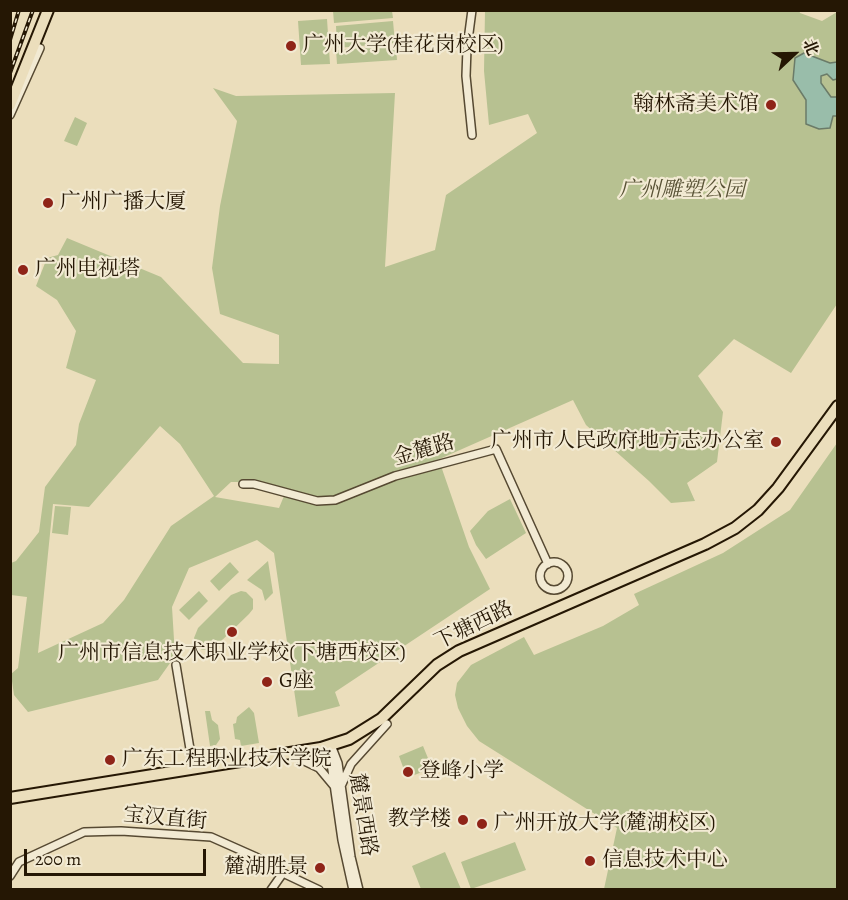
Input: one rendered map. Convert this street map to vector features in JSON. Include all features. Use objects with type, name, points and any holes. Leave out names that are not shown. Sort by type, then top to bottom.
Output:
[{"type":"highway","points":[[10,105],[42,30],[48,10]]},
{"type":"highway","name":"下塘西路","points":[[10,798],[193,767],[332,750],[374,725],[437,665],[459,651],[705,544],[735,528],[758,510],[778,488],[837,406]]},
{"type":"highway","name":"下塘西路","points":[[10,804],[296,757],[332,750],[365,738],[387,724],[440,672],[465,655],[696,554],[737,533],[776,501],[837,418]]},
{"type":"street","points":[[472,10],[466,76],[472,135]]},
{"type":"street","points":[[10,116],[40,48]]},
{"type":"street","name":"金麓路","points":[[243,484],[254,484],[317,501],[335,500],[395,476],[496,449],[548,564]]},
{"type":"street","points":[[556,562],[564,567],[568,575],[562,588],[558,590],[549,589],[542,583],[540,574],[548,564],[556,562]]},
{"type":"street","points":[[176,665],[193,767]]},
{"type":"street","points":[[338,786],[351,764],[387,724]]},
{"type":"street","points":[[332,750],[338,786]]},
{"type":"street","points":[[296,757],[319,768],[338,786]]},
{"type":"street","name":"麓景西路","points":[[338,786],[345,858],[352,890]]},
{"type":"street","name":"麓景西路","points":[[338,786],[359,890]]},
{"type":"street","name":"宝汉直街","points":[[10,876],[19,862],[84,832],[122,831],[210,837],[256,857],[319,890]]},
{"type":"street","points":[[271,890],[283,873]]},
{"type":"green space","name":"广州雕塑公园","points":[[799,10],[800,13],[822,21],[837,12],[837,304],[791,373],[734,339],[698,376],[723,412],[717,462],[687,483],[695,501],[671,503],[586,425],[573,400],[435,461],[395,472],[335,498],[317,500],[254,482],[231,482],[215,497],[279,508],[284,496],[317,505],[336,502],[396,477],[441,466],[469,547],[490,589],[335,692],[340,706],[298,717],[274,553],[257,540],[189,568],[172,607],[175,656],[158,680],[28,712],[14,695],[11,674],[18,668],[27,597],[11,595],[11,563],[16,561],[39,532],[45,487],[76,445],[79,424],[96,380],[66,368],[76,331],[57,300],[36,286],[47,258],[58,255],[67,238],[161,277],[243,363],[279,364],[279,335],[220,314],[212,268],[220,206],[237,121],[213,88],[236,96],[395,93],[385,267],[435,250],[446,195],[537,133],[528,114],[489,125],[484,71],[485,11]],"holes":[[[160,426],[180,444],[214,496],[171,526],[124,600],[103,623],[38,653],[53,504],[89,507]]]},
{"type":"green space","points":[[333,11],[392,11],[393,18],[334,23]]},
{"type":"green space","points":[[327,19],[330,64],[301,65],[298,21]]},
{"type":"green space","points":[[393,21],[395,43],[337,48],[336,26]]},
{"type":"green space","points":[[396,46],[397,60],[337,64],[336,50]]},
{"type":"green space","points":[[75,117],[87,123],[77,146],[64,141]]},
{"type":"green space","points":[[837,443],[837,889],[604,889],[617,828],[479,741],[467,726],[458,708],[455,695],[457,683],[471,665],[524,637],[534,655],[603,626],[639,605],[634,594],[723,553],[790,510]]},
{"type":"green space","points":[[510,499],[526,533],[486,559],[470,531],[488,511]]},
{"type":"green space","points":[[55,506],[71,507],[68,535],[52,533]]},
{"type":"green space","points":[[268,561],[273,593],[265,601],[262,590],[247,580]]},
{"type":"green space","points":[[230,562],[239,572],[219,591],[210,581]]},
{"type":"green space","points":[[199,591],[208,601],[189,620],[179,610]]},
{"type":"green space","points":[[241,591],[246,592],[253,599],[253,609],[212,650],[202,650],[194,638],[198,628],[231,595]]},
{"type":"green space","points":[[249,707],[254,713],[259,743],[241,746],[240,740],[235,739],[233,724],[236,723],[237,717]]},
{"type":"green space","points":[[205,711],[210,711],[212,720],[218,725],[220,739],[216,745],[210,746]]},
{"type":"green space","points":[[423,746],[432,768],[407,778],[399,756]]},
{"type":"green space","points":[[515,842],[526,870],[471,889],[461,862]]},
{"type":"green space","points":[[445,852],[461,889],[421,889],[412,866]]},
{"type":"shaded area","points":[[804,53],[830,63],[837,62],[837,79],[833,80],[827,74],[821,76],[821,83],[831,97],[837,97],[837,116],[833,116],[830,128],[819,129],[806,124],[806,100],[793,80],[795,58]]},
{"type":"railway","points":[[10,40],[19,10]]},
{"type":"railway","points":[[10,73],[33,10]]},
{"type":"place","name":"广州大学(桂花岗校区)","points":[[291,46]]},
{"type":"place","name":"翰林斋美术馆","points":[[771,105]]},
{"type":"place","name":"广州广播大厦","points":[[48,203]]},
{"type":"place","name":"广州电视塔","points":[[23,270]]},
{"type":"place","name":"广州市人民政府地方志办公室","points":[[776,442]]},
{"type":"place","name":"广州市信息技术职业学校(下塘西校区)","points":[[232,632]]},
{"type":"place","name":"G座","points":[[267,682]]},
{"type":"place","name":"广东工程职业技术学院","points":[[110,760]]},
{"type":"place","name":"登峰小学","points":[[408,772]]},
{"type":"place","name":"教学楼","points":[[463,820]]},
{"type":"place","name":"广州开放大学(麓湖校区)","points":[[482,824]]},
{"type":"place","name":"信息技术中心","points":[[590,861]]},
{"type":"place","name":"麓湖胜景","points":[[320,868]]}]
